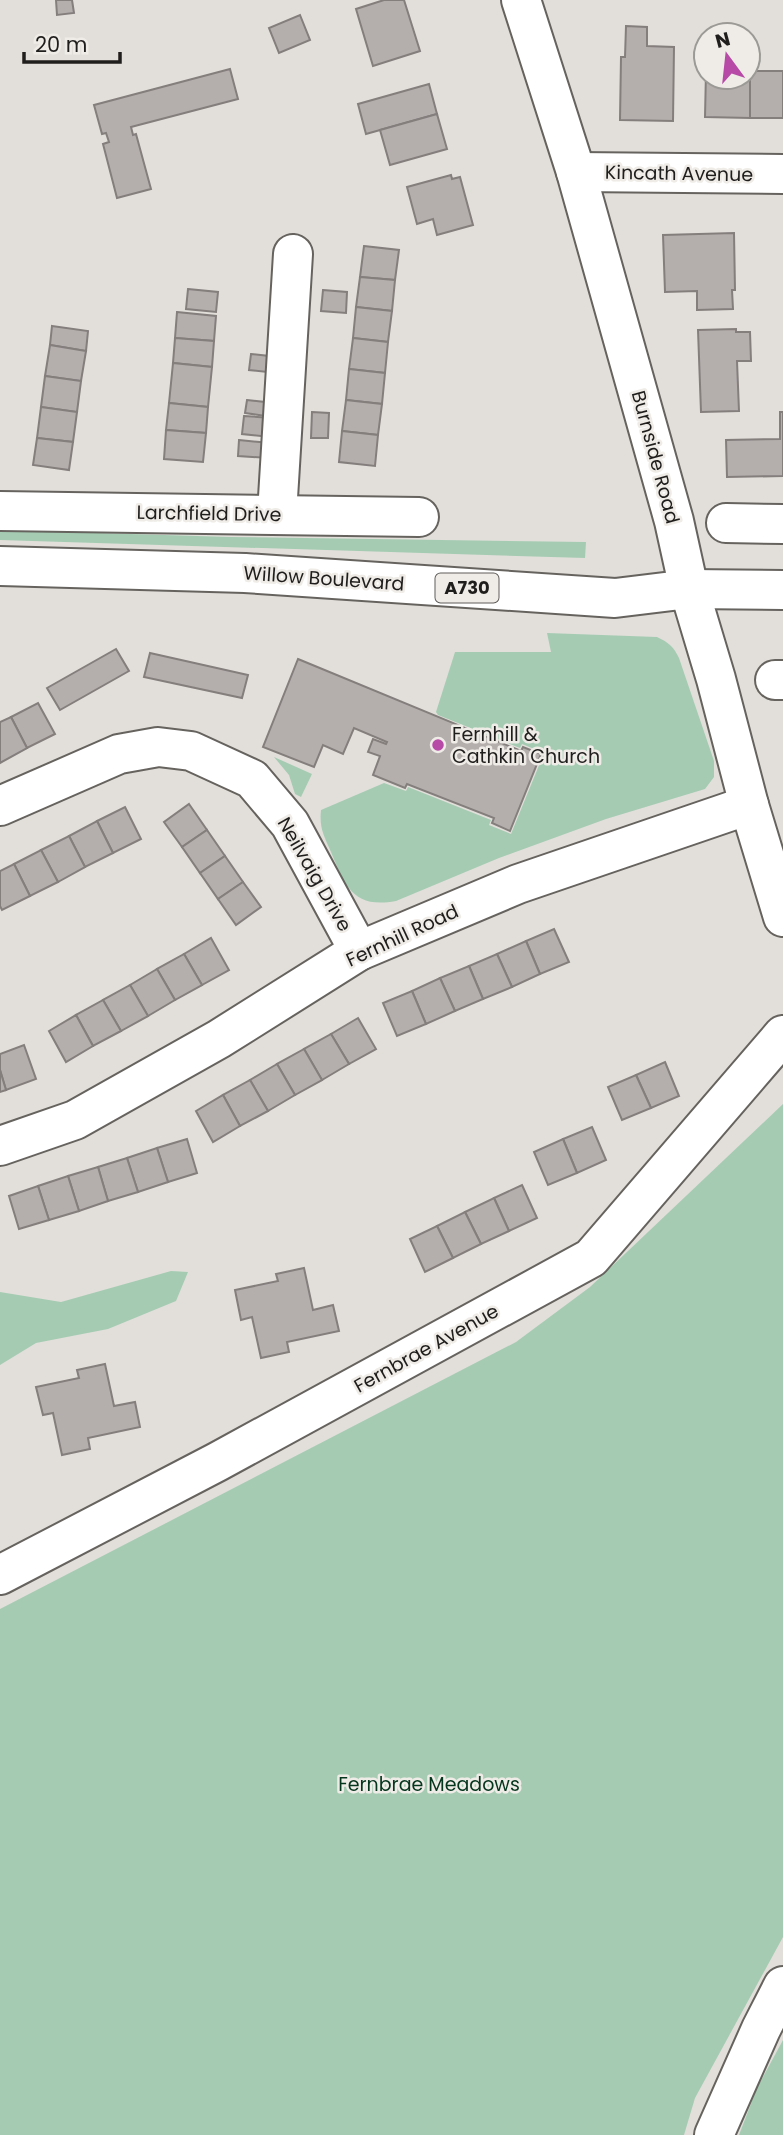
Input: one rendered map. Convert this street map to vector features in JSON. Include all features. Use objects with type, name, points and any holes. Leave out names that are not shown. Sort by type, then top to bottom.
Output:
[{"type":"street","name":"Burnside Road","points":[[521,0],[576,172],[674,521],[689,589],[749,805],[783,917]]},
{"type":"street","name":"Kincath Avenue","points":[[576,172],[783,174]]},
{"type":"street","points":[[277,514],[293,254]]},
{"type":"street","name":"Larchfield Drive","points":[[0,511],[419,517]]},
{"type":"street","points":[[726,523],[783,524]]},
{"type":"street","name":"Willow Boulevard","points":[[0,566],[245,573],[615,598],[689,589]]},
{"type":"street","name":"A730","points":[[689,589],[783,590]]},
{"type":"street","name":"Neilvaig Drive","points":[[0,806],[119,754],[158,747],[191,751],[252,779],[290,824],[359,951]]},
{"type":"street","name":"Fernhill Road","points":[[0,1146],[75,1120],[219,1039],[359,951],[518,884],[749,805]]},
{"type":"street","name":"Fernbrae Avenue","points":[[0,1575],[217,1462],[591,1258],[783,1035]]},
{"type":"street","points":[[714,2135],[783,1986]]},
{"type":"green space","points":[[0,530],[230,537],[586,542],[585,558],[0,540]]},
{"type":"green space","points":[[547,633],[657,637],[670,645],[679,658],[714,761],[714,777],[705,789],[606,819],[499,858],[396,901],[381,903],[360,898],[346,885],[336,864],[323,832],[321,810],[384,783],[406,791],[408,787],[491,820],[489,825],[511,834],[544,753],[522,744],[520,748],[436,712],[455,652],[551,652]]},
{"type":"green space","points":[[274,757],[312,774],[301,797],[295,794],[289,775]]},
{"type":"green space","name":"Fernbrae Meadows","points":[[783,1104],[783,1937],[695,2098],[684,2135],[0,2135],[0,1609],[516,1342],[590,1287]]},
{"type":"green space","points":[[171,1271],[188,1272],[176,1301],[108,1329],[36,1343],[0,1365],[0,1292],[61,1302]]},
{"type":"green space","points":[[783,2040],[783,2135],[739,2135],[757,2088]]},
{"type":"building","points":[[56,0],[72,0],[74,13],[57,15]]},
{"type":"building","points":[[384,0],[404,0],[420,51],[373,66],[356,9]]},
{"type":"building","points":[[300,15],[310,40],[279,53],[269,28]]},
{"type":"building","points":[[626,26],[647,27],[647,46],[674,47],[673,121],[620,120],[621,57],[625,57]]},
{"type":"building","points":[[230,69],[238,99],[131,127],[133,135],[136,134],[151,189],[117,198],[103,144],[109,142],[106,133],[102,134],[94,105]]},
{"type":"building","points":[[762,71],[783,71],[783,118],[750,118],[750,91],[762,91]]},
{"type":"building","points":[[429,84],[437,114],[366,134],[358,104]]},
{"type":"building","points":[[706,91],[750,91],[750,118],[705,117]]},
{"type":"building","points":[[437,114],[447,149],[390,165],[380,130]]},
{"type":"building","points":[[451,175],[452,179],[460,177],[473,225],[437,235],[433,219],[417,224],[407,187]]},
{"type":"building","points":[[734,233],[733,309],[697,310],[697,291],[665,292],[663,235]]},
{"type":"building","points":[[364,246],[399,250],[395,280],[360,277]]},
{"type":"building","points":[[360,277],[395,280],[392,311],[356,307]]},
{"type":"building","points":[[188,289],[218,292],[216,312],[186,309]]},
{"type":"building","points":[[323,290],[347,292],[346,313],[321,311]]},
{"type":"building","points":[[356,307],[392,311],[388,342],[353,338]]},
{"type":"building","points":[[177,312],[216,316],[214,341],[175,338]]},
{"type":"building","points":[[52,326],[88,331],[86,351],[50,345]]},
{"type":"building","points":[[736,329],[736,332],[750,332],[751,361],[737,361],[739,411],[701,412],[698,330]]},
{"type":"building","points":[[175,338],[214,341],[212,367],[173,363]]},
{"type":"building","points":[[353,338],[388,342],[385,373],[349,369]]},
{"type":"building","points":[[50,345],[86,351],[81,381],[45,376]]},
{"type":"building","points":[[251,354],[278,357],[276,373],[249,370]]},
{"type":"building","points":[[173,363],[212,367],[208,407],[169,403]]},
{"type":"building","points":[[349,369],[385,373],[382,404],[346,400]]},
{"type":"building","points":[[45,376],[81,381],[77,412],[41,407]]},
{"type":"building","points":[[247,400],[274,403],[272,417],[245,413]]},
{"type":"building","points":[[346,400],[382,404],[378,435],[342,431]]},
{"type":"building","points":[[169,403],[208,407],[206,433],[166,430]]},
{"type":"building","points":[[41,407],[77,412],[73,442],[37,438]]},
{"type":"building","points":[[312,412],[329,413],[328,438],[311,438]]},
{"type":"building","points":[[780,412],[783,412],[783,476],[727,477],[726,440],[780,439]]},
{"type":"building","points":[[244,416],[272,418],[270,437],[242,434]]},
{"type":"building","points":[[166,430],[206,433],[203,462],[164,459]]},
{"type":"building","points":[[342,431],[378,435],[375,466],[339,462]]},
{"type":"building","points":[[37,438],[73,442],[69,470],[33,465]]},
{"type":"building","points":[[239,440],[270,443],[268,458],[238,456]]},
{"type":"building","points":[[116,649],[129,671],[60,710],[47,688]]},
{"type":"building","points":[[150,653],[248,675],[242,698],[144,677]]},
{"type":"building","name":"Fernhill & Cathkin Church","points":[[298,659],[521,751],[523,747],[541,754],[510,831],[492,823],[494,818],[407,784],[405,788],[373,775],[380,756],[368,752],[373,739],[386,744],[387,742],[354,728],[343,754],[323,745],[314,767],[263,747]]},
{"type":"building","points":[[38,703],[55,734],[27,748],[11,717]]},
{"type":"building","points":[[11,717],[27,748],[0,763],[0,722]]},
{"type":"building","points":[[189,804],[207,830],[182,847],[164,822]]},
{"type":"building","points":[[125,807],[141,839],[113,853],[97,821]]},
{"type":"building","points":[[97,821],[113,853],[85,867],[69,836]]},
{"type":"building","points":[[207,830],[225,856],[200,873],[182,847]]},
{"type":"building","points":[[69,836],[85,867],[58,882],[41,850]]},
{"type":"building","points":[[41,850],[58,882],[30,896],[14,864]]},
{"type":"building","points":[[225,856],[243,882],[218,899],[200,873]]},
{"type":"building","points":[[14,864],[30,896],[2,910],[0,871]]},
{"type":"building","points":[[243,882],[261,907],[236,925],[218,899]]},
{"type":"building","points":[[554,929],[569,962],[540,974],[526,941]]},
{"type":"building","points":[[211,938],[229,970],[202,985],[184,954]]},
{"type":"building","points":[[526,941],[540,974],[512,987],[497,954]]},
{"type":"building","points":[[184,954],[202,985],[175,1000],[157,969]]},
{"type":"building","points":[[497,954],[512,987],[483,999],[469,966]]},
{"type":"building","points":[[469,966],[483,999],[455,1011],[440,978]]},
{"type":"building","points":[[157,969],[175,1000],[148,1016],[130,985]]},
{"type":"building","points":[[440,978],[455,1011],[426,1024],[412,991]]},
{"type":"building","points":[[130,985],[148,1016],[121,1031],[103,1000]]},
{"type":"building","points":[[412,991],[426,1024],[397,1036],[383,1003]]},
{"type":"building","points":[[103,1000],[121,1031],[93,1046],[76,1015]]},
{"type":"building","points":[[76,1015],[93,1046],[66,1062],[49,1031]]},
{"type":"building","points":[[358,1018],[376,1049],[349,1064],[331,1034]]},
{"type":"building","points":[[331,1034],[349,1064],[322,1080],[304,1049]]},
{"type":"building","points":[[24,1045],[36,1079],[6,1090],[0,1070],[0,1054]]},
{"type":"building","points":[[304,1049],[322,1080],[295,1095],[277,1064]]},
{"type":"building","points":[[665,1062],[679,1096],[651,1108],[636,1075]]},
{"type":"building","points":[[277,1064],[295,1095],[268,1111],[250,1080]]},
{"type":"building","points":[[0,1070],[6,1090],[0,1092]]},
{"type":"building","points":[[636,1075],[651,1108],[622,1120],[608,1087]]},
{"type":"building","points":[[250,1080],[268,1111],[240,1126],[223,1095]]},
{"type":"building","points":[[223,1095],[240,1126],[213,1142],[196,1111]]},
{"type":"building","points":[[592,1127],[606,1160],[577,1173],[563,1139]]},
{"type":"building","points":[[187,1139],[197,1173],[168,1182],[157,1148]]},
{"type":"building","points":[[563,1139],[577,1173],[548,1185],[534,1152]]},
{"type":"building","points":[[157,1148],[168,1182],[138,1192],[127,1158]]},
{"type":"building","points":[[127,1158],[138,1192],[108,1201],[98,1167]]},
{"type":"building","points":[[98,1167],[108,1201],[79,1211],[68,1176]]},
{"type":"building","points":[[68,1176],[79,1211],[49,1220],[38,1186]]},
{"type":"building","points":[[522,1185],[537,1218],[509,1231],[494,1198]]},
{"type":"building","points":[[38,1186],[49,1220],[19,1229],[9,1196]]},
{"type":"building","points":[[494,1198],[509,1231],[481,1244],[465,1212]]},
{"type":"building","points":[[465,1212],[481,1244],[453,1258],[437,1226]]},
{"type":"building","points":[[437,1226],[453,1258],[425,1272],[410,1239]]},
{"type":"building","points":[[304,1268],[313,1310],[333,1305],[339,1331],[287,1342],[289,1352],[261,1358],[252,1317],[241,1320],[235,1290],[278,1281],[276,1274]]},
{"type":"building","points":[[105,1364],[114,1406],[135,1402],[140,1427],[88,1438],[90,1449],[62,1455],[53,1413],[43,1415],[36,1387],[79,1378],[77,1370]]},
{"type":"place","name":"Fernhill & Cathkin Church","points":[[438,745]]}]
